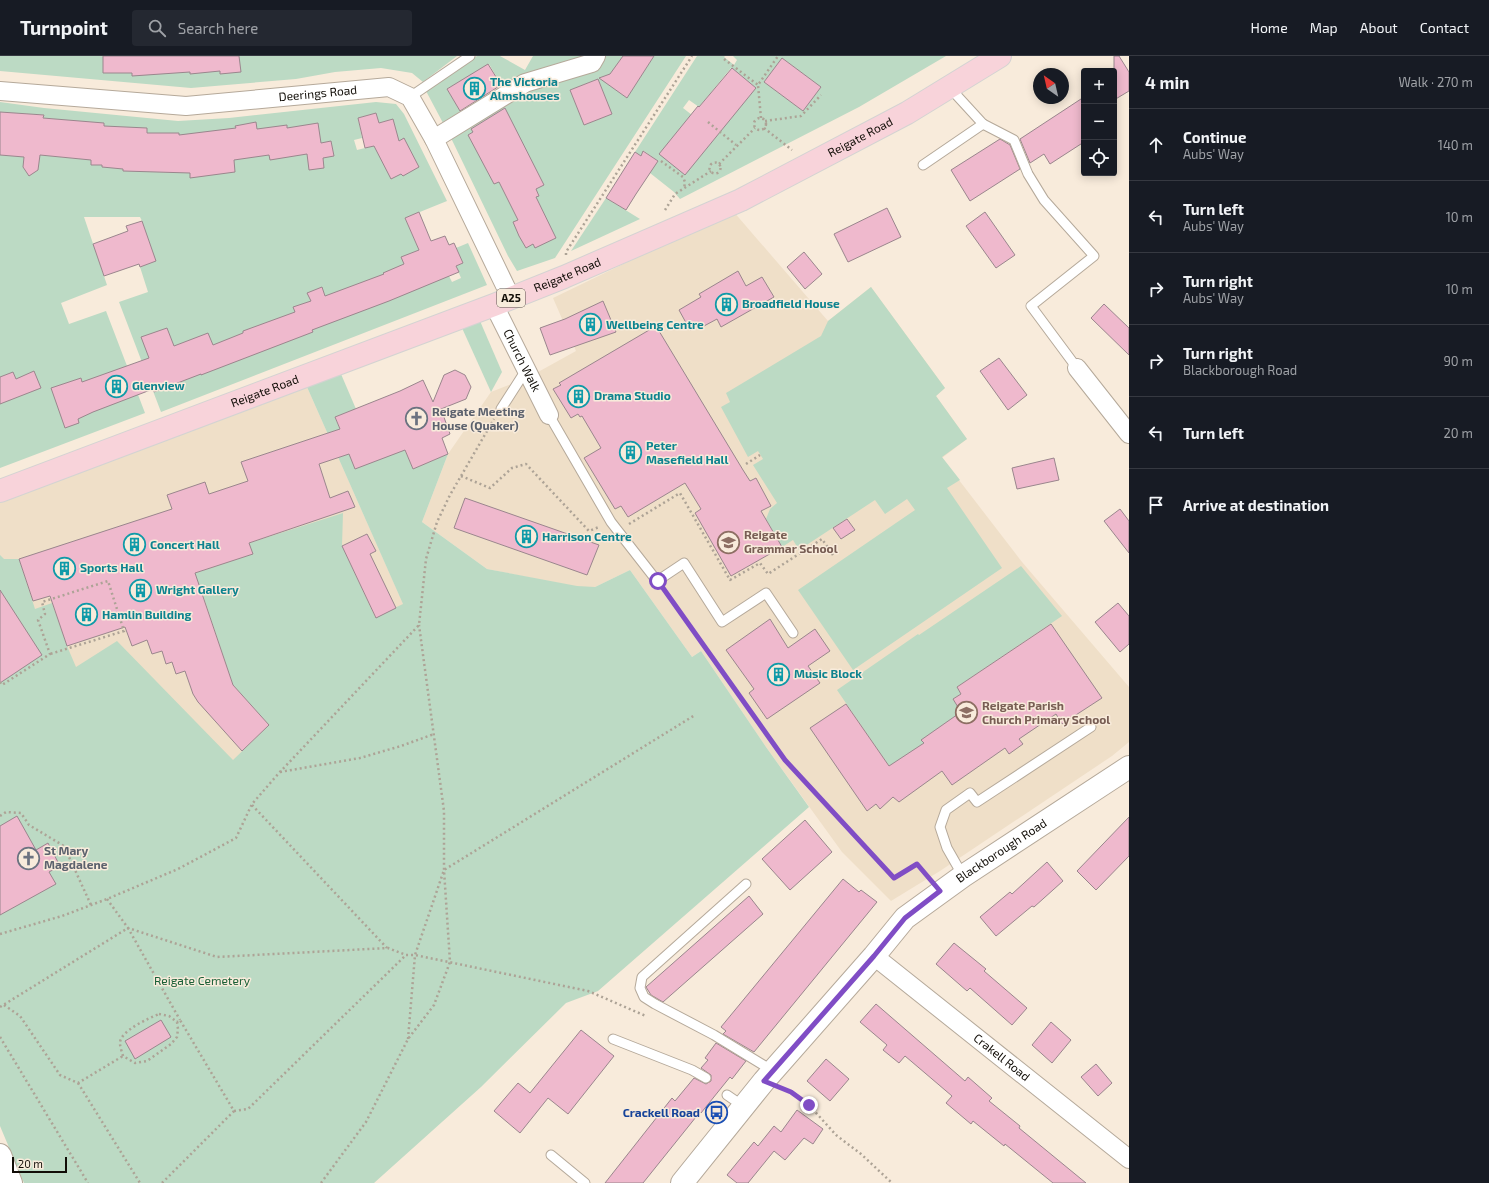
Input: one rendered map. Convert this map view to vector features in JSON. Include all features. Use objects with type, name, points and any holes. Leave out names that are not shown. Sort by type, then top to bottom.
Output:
[{"type":"main road","name":"Reigate Road","points":[[0,491],[564,277],[741,200],[907,113],[1000,56]]},
{"type":"main road","name":"Blackborough Road","points":[[682,1183],[735,1100],[768,1076],[874,956],[905,918],[940,891],[1129,767]]},
{"type":"main road","points":[[0,1155],[11,1183]]},
{"type":"street","points":[[434,139],[525,82],[592,63],[596,56]]},
{"type":"street","name":"Deerings Road","points":[[0,92],[186,106],[389,87],[410,97]]},
{"type":"street","points":[[410,97],[434,139],[503,301]]},
{"type":"street","name":"Church Walk","points":[[503,301],[526,370],[549,415]]},
{"type":"street","points":[[1077,368],[1129,434]]},
{"type":"street","name":"Crakell Road","points":[[874,956],[1129,1159]]},
{"type":"lane","points":[[410,97],[470,56]]},
{"type":"lane","points":[[950,88],[983,124],[1014,140],[1028,174],[1044,200],[1094,256],[1031,306],[1077,368]]},
{"type":"lane","points":[[923,165],[983,124]]},
{"type":"lane","points":[[501,408],[526,370]]},
{"type":"lane","points":[[549,415],[611,522],[658,581],[684,563],[722,622],[766,593],[793,633]]},
{"type":"lane","points":[[963,876],[947,848],[940,826],[946,810],[970,793],[977,802],[1091,727]]},
{"type":"lane","points":[[746,884],[642,977],[640,988],[644,997],[714,1036],[768,1076]]},
{"type":"lane","points":[[613,1039],[692,1070],[706,1078]]},
{"type":"lane","points":[[551,1155],[585,1183]]},
{"type":"path","points":[[564,277],[566,252],[692,56]]},
{"type":"path","points":[[778,56],[758,85],[761,118],[765,121],[801,116],[820,95]]},
{"type":"path","points":[[724,59],[758,85]]},
{"type":"path","points":[[755,128],[753,124],[755,120],[761,118]]},
{"type":"path","points":[[764,128],[765,121]]},
{"type":"path","points":[[708,122],[736,145]]},
{"type":"path","points":[[755,128],[759,130],[764,128]]},
{"type":"path","points":[[719,164],[736,145],[755,128]]},
{"type":"path","points":[[764,128],[791,148]]},
{"type":"path","points":[[661,161],[683,177],[685,182],[684,189]]},
{"type":"path","points":[[711,171],[710,168],[712,163],[716,162],[719,164]]},
{"type":"path","points":[[711,171],[716,173],[719,172],[721,167],[719,164]]},
{"type":"path","points":[[664,212],[676,194],[711,171]]},
{"type":"path","points":[[321,1183],[366,1122],[408,1039],[434,1005],[450,962],[444,870],[444,811],[419,625],[426,560],[437,522],[450,495],[501,408]]},
{"type":"path","points":[[746,464],[760,455]]},
{"type":"path","points":[[461,476],[490,488],[512,468],[526,464],[589,531],[611,522]]},
{"type":"path","points":[[618,531],[680,493],[730,580],[760,563],[768,574],[822,539],[834,555]]},
{"type":"path","points":[[0,682],[2,685],[50,654],[124,631],[108,581],[42,602],[45,614],[38,620],[50,654]]},
{"type":"path","points":[[658,581],[785,760],[894,878],[917,864],[940,891]]},
{"type":"path","points":[[0,934],[62,916],[107,899],[178,869],[236,838],[252,804],[279,773],[419,625]]},
{"type":"path","points":[[408,1039],[415,955],[444,870],[695,715]]},
{"type":"path","points":[[279,773],[360,758],[401,746],[434,734]]},
{"type":"path","points":[[252,804],[388,948]]},
{"type":"path","points":[[0,816],[6,812],[21,813],[29,825],[64,846],[91,905]]},
{"type":"path","points":[[107,899],[128,928],[234,1111]]},
{"type":"path","points":[[0,1007],[128,928],[217,957],[388,948],[406,955],[415,955],[588,991],[650,1018]]},
{"type":"path","points":[[162,1183],[234,1111],[248,1109],[406,955]]},
{"type":"path","points":[[4,1005],[20,1016],[60,1075],[78,1083],[140,1183]]},
{"type":"path","points":[[159,1014],[169,1016],[177,1022],[177,1037],[171,1044],[146,1061],[135,1063],[123,1056],[120,1043],[124,1034],[150,1017],[159,1014]]},
{"type":"path","points":[[0,1037],[88,1183]]},
{"type":"path","points":[[78,1083],[123,1056]]},
{"type":"path","points":[[768,1076],[809,1105],[836,1135],[861,1154],[892,1183]]},
{"type":"shaded area","name":"Reigate Grammar School","points":[[733,211],[828,321],[871,287],[945,388],[936,396],[967,439],[942,458],[1022,562],[1129,687],[1129,742],[1112,756],[940,871],[891,901],[842,852],[766,747],[701,651],[692,657],[630,570],[595,587],[577,587],[487,569],[422,522],[448,454],[491,392],[529,377],[576,351],[553,298]]},
{"type":"shaded area","points":[[307,387],[409,617],[258,788],[0,726],[0,502]]},
{"type":"green space","points":[[0,56],[457,56],[423,82],[412,73],[381,68],[335,72],[296,79],[191,88],[0,71]]},
{"type":"green space","points":[[477,56],[500,56],[525,70],[533,56],[623,56],[605,82],[627,98],[654,56],[686,56],[555,258],[517,271],[508,256],[451,138],[426,91]],"holes":[[[489,64],[503,88],[461,112],[447,89]],[[598,79],[612,114],[584,125],[570,90]]]},
{"type":"green space","points":[[697,56],[725,56],[724,57],[734,65],[737,60],[733,56],[946,56],[859,107],[680,199],[674,192],[650,173],[658,161],[644,151],[641,156],[635,152]],"holes":[[[782,58],[821,87],[803,111],[764,82]],[[731,68],[756,88],[699,107]],[[689,100],[699,107],[692,115],[683,108]]]},
{"type":"green space","points":[[0,102],[44,108],[178,121],[229,118],[376,102],[396,104],[404,114],[447,201],[405,218],[422,257],[448,274],[452,282],[461,278],[456,266],[463,263],[456,248],[468,243],[487,285],[161,412],[119,302],[148,292],[140,267],[155,261],[142,221],[140,217],[84,217],[107,285],[61,303],[69,324],[106,311],[145,413],[0,468]],"holes":[[[376,113],[379,123],[393,119],[397,136],[381,144],[357,150],[354,140],[362,138],[358,118]],[[29,114],[44,115],[38,170],[27,173],[23,167]],[[45,118],[83,122],[79,159],[42,155]]]},
{"type":"green space","points":[[606,198],[640,219],[571,251]]},
{"type":"green space","points":[[871,287],[945,388],[936,396],[967,439],[942,457],[960,480],[947,488],[1002,568],[853,670],[798,590],[915,510],[907,499],[885,514],[875,500],[799,550],[793,540],[782,547],[766,519],[770,509],[777,503],[753,465],[763,459],[758,451],[748,457],[721,407],[730,402],[726,393],[821,336],[828,321]]},
{"type":"green space","points":[[480,321],[502,372],[491,392],[462,328]]},
{"type":"green space","name":"Reigate Cemetery","points":[[341,374],[356,409],[335,417],[355,469],[397,432],[413,469],[448,454],[422,522],[487,569],[577,586],[595,587],[630,570],[692,657],[701,651],[766,747],[809,807],[598,991],[566,1003],[481,1087],[374,1183],[24,1183],[0,1126],[0,555],[4,559],[19,559],[35,609],[52,603],[76,667],[117,641],[233,760],[269,725],[233,685],[200,586],[165,583],[253,554],[249,543],[343,513],[342,546],[375,617],[403,604],[307,387]]},
{"type":"green space","points":[[1021,566],[1062,616],[957,687],[961,694],[953,699],[961,712],[922,740],[933,757],[889,766],[837,690]]},
{"type":"building","points":[[103,56],[239,56],[241,72],[220,74],[220,71],[190,74],[190,72],[132,76],[132,73],[103,73]]},
{"type":"building","points":[[623,56],[654,56],[627,98],[599,78],[610,74]]},
{"type":"building","points":[[1114,56],[1119,56],[1129,72],[1129,91],[1117,98],[1117,68],[1114,68]]},
{"type":"building","points":[[782,58],[821,87],[803,111],[764,82]]},
{"type":"building","name":"The Victoria Almshouses","points":[[488,64],[501,85],[460,111],[447,89]]},
{"type":"building","points":[[732,68],[756,88],[685,175],[659,154],[698,106],[699,107]]},
{"type":"building","name":"The Victoria Almshouses","points":[[598,79],[612,114],[584,125],[570,90]]},
{"type":"building","points":[[1081,99],[1081,144],[1050,164],[1044,154],[1030,163],[1020,139]]},
{"type":"building","points":[[505,108],[544,185],[536,189],[539,196],[536,197],[556,238],[535,248],[533,244],[526,248],[513,222],[518,220],[499,182],[494,184],[468,135],[473,132],[471,129]]},
{"type":"building","points":[[0,112],[44,115],[43,118],[104,123],[104,126],[147,128],[147,133],[179,133],[179,135],[236,128],[235,126],[256,122],[257,129],[287,125],[287,128],[318,123],[321,143],[331,141],[334,156],[323,158],[324,168],[309,170],[307,154],[270,160],[269,155],[234,160],[235,172],[190,178],[190,173],[123,171],[123,169],[102,167],[102,165],[91,165],[91,160],[40,155],[38,170],[29,176],[23,167],[24,157],[0,155]]},
{"type":"building","points":[[376,113],[379,123],[393,119],[399,141],[404,138],[419,167],[403,176],[401,174],[391,179],[374,146],[365,148],[358,118]]},
{"type":"building","points":[[1000,139],[1010,145],[1020,169],[970,201],[951,170]]},
{"type":"building","points":[[643,151],[658,161],[626,210],[606,198],[635,152],[641,156]]},
{"type":"building","points":[[887,208],[901,237],[848,262],[834,234]]},
{"type":"building","points":[[419,212],[431,241],[445,236],[449,245],[454,243],[463,263],[456,266],[459,272],[389,301],[312,330],[313,332],[201,375],[154,392],[153,389],[93,412],[78,419],[79,423],[65,428],[51,388],[81,378],[82,382],[149,358],[141,337],[167,328],[174,346],[208,333],[213,345],[243,333],[243,331],[295,312],[293,307],[311,301],[307,293],[322,287],[325,296],[384,274],[383,273],[404,264],[401,257],[419,250],[405,218]]},
{"type":"building","points":[[985,212],[1015,255],[996,268],[966,226]]},
{"type":"building","points":[[142,221],[156,261],[140,267],[139,264],[104,276],[93,244],[128,231],[126,226]]},
{"type":"building","points":[[804,252],[822,274],[805,289],[787,267]]},
{"type":"building","name":"Broadfield House","points":[[738,271],[746,286],[762,277],[774,297],[721,327],[717,319],[704,326],[702,324],[690,330],[679,310],[701,297],[699,294]]},
{"type":"building","name":"Wellbeing Centre","points":[[603,301],[616,332],[550,355],[540,328],[565,319]]},
{"type":"building","points":[[1104,304],[1129,328],[1129,355],[1091,318]]},
{"type":"building","points":[[656,326],[750,481],[756,478],[771,506],[761,511],[782,547],[731,576],[695,513],[701,509],[685,483],[628,517],[621,506],[615,509],[584,458],[601,448],[582,416],[580,417],[578,414],[571,418],[553,389],[561,385],[559,383]]},
{"type":"building","points":[[999,358],[1027,395],[1008,410],[980,371]]},
{"type":"building","points":[[455,370],[465,375],[471,387],[466,399],[441,409],[450,434],[442,438],[448,454],[413,469],[405,450],[355,469],[349,454],[319,464],[330,498],[348,491],[355,507],[249,543],[253,554],[195,573],[233,685],[269,725],[242,751],[198,702],[193,694],[185,671],[176,674],[172,662],[166,664],[162,651],[152,654],[147,640],[132,646],[125,627],[67,646],[50,596],[33,601],[19,559],[172,509],[167,495],[205,482],[209,494],[248,481],[241,462],[340,429],[335,417],[400,391],[423,380],[433,402],[444,375]]},
{"type":"building","points":[[34,371],[41,388],[0,404],[0,377],[13,372],[16,379]]},
{"type":"building","points":[[1054,458],[1059,480],[1017,489],[1012,468]]},
{"type":"building","name":"Harrison Centre","points":[[465,498],[599,545],[587,575],[454,528]]},
{"type":"building","points":[[1120,509],[1129,521],[1129,553],[1104,521]]},
{"type":"building","points":[[847,519],[855,530],[841,539],[833,528]]},
{"type":"building","points":[[367,534],[376,551],[370,554],[396,608],[376,618],[342,546]]},
{"type":"building","points":[[0,590],[42,655],[0,683]]},
{"type":"building","points":[[1118,603],[1129,616],[1129,644],[1120,652],[1095,622]]},
{"type":"building","name":"Music Block","points":[[770,619],[788,648],[815,629],[830,651],[808,666],[820,683],[767,719],[749,693],[754,689],[726,650]]},
{"type":"building","points":[[1051,624],[1102,698],[1062,724],[1056,714],[1019,739],[1023,744],[1009,754],[1005,748],[952,785],[942,771],[899,802],[893,797],[880,809],[876,804],[867,811],[810,728],[846,704],[889,766],[924,743],[921,740],[961,712],[953,699],[961,694],[957,687]]},
{"type":"building","name":"St Mary Magdalene","points":[[17,816],[36,850],[48,843],[60,866],[49,872],[56,884],[0,915],[0,826]]},
{"type":"building","points":[[1129,817],[1129,856],[1096,890],[1077,871]]},
{"type":"building","points":[[805,820],[832,852],[790,890],[762,859]]},
{"type":"building","points":[[1047,862],[1063,881],[1034,907],[1032,906],[996,936],[980,917],[1010,892],[1012,894]]},
{"type":"building","points":[[843,879],[859,892],[861,890],[877,902],[754,1052],[723,1034],[726,1031],[721,1027]]},
{"type":"building","points":[[749,896],[763,914],[663,1002],[651,995],[646,987]]},
{"type":"building","points":[[954,943],[986,969],[984,971],[1027,1008],[1012,1025],[970,988],[967,991],[936,964]]},
{"type":"building","points":[[876,1004],[965,1081],[968,1077],[992,1098],[989,1101],[1020,1126],[1019,1128],[1086,1183],[1053,1183],[1005,1144],[1004,1146],[973,1121],[971,1124],[946,1103],[952,1096],[905,1056],[899,1063],[883,1050],[887,1045],[860,1022]]},
{"type":"building","points":[[161,1020],[171,1037],[135,1059],[125,1041]]},
{"type":"building","points":[[1051,1022],[1071,1040],[1052,1063],[1032,1045]]},
{"type":"building","points":[[581,1030],[614,1056],[568,1114],[548,1098],[520,1133],[494,1111],[518,1083],[530,1093]]},
{"type":"building","points":[[716,1043],[746,1061],[732,1079],[730,1077],[701,1113],[700,1112],[643,1183],[605,1183],[672,1098],[675,1101],[694,1078],[706,1084],[711,1081],[711,1075],[701,1068],[708,1060],[705,1058]]},
{"type":"building","points":[[826,1059],[849,1079],[830,1101],[807,1081]]},
{"type":"building","points":[[1096,1064],[1112,1083],[1098,1096],[1081,1077]]},
{"type":"building","points":[[797,1110],[823,1129],[813,1144],[804,1138],[785,1160],[774,1151],[748,1183],[737,1183],[727,1175],[754,1142],[758,1146],[774,1126],[781,1132]]},
{"type":"place","name":"The Victoria Almshouses","points":[[475,89]]},
{"type":"place","name":"Broadfield House","points":[[726,304]]},
{"type":"place","name":"Wellbeing Centre","points":[[590,325]]},
{"type":"place","name":"Glenview","points":[[117,386]]},
{"type":"place","name":"Drama Studio","points":[[578,396]]},
{"type":"place","name":"Reigate Meeting House (Quaker)","points":[[416,419]]},
{"type":"place","name":"Peter Masefield Hall","points":[[631,453]]},
{"type":"place","name":"Harrison Centre","points":[[526,537]]},
{"type":"place","name":"Reigate Grammar School","points":[[728,542]]},
{"type":"place","name":"Concert Hall","points":[[134,545]]},
{"type":"place","name":"Sports Hall","points":[[64,568]]},
{"type":"place","name":"Wright Gallery","points":[[141,590]]},
{"type":"place","name":"Hamlin Building","points":[[86,615]]},
{"type":"place","name":"Music Block","points":[[779,674]]},
{"type":"place","name":"Reigate Parish Church Primary School","points":[[967,713]]},
{"type":"place","name":"St Mary Magdalene","points":[[28,858]]},
{"type":"place","name":"Crackell Road","points":[[716,1113]]},
{"type":"route","points":[[658,581],[785,760],[894,878],[917,864],[940,891],[905,918],[874,956],[764,1081],[791,1092],[809,1105]]}]
